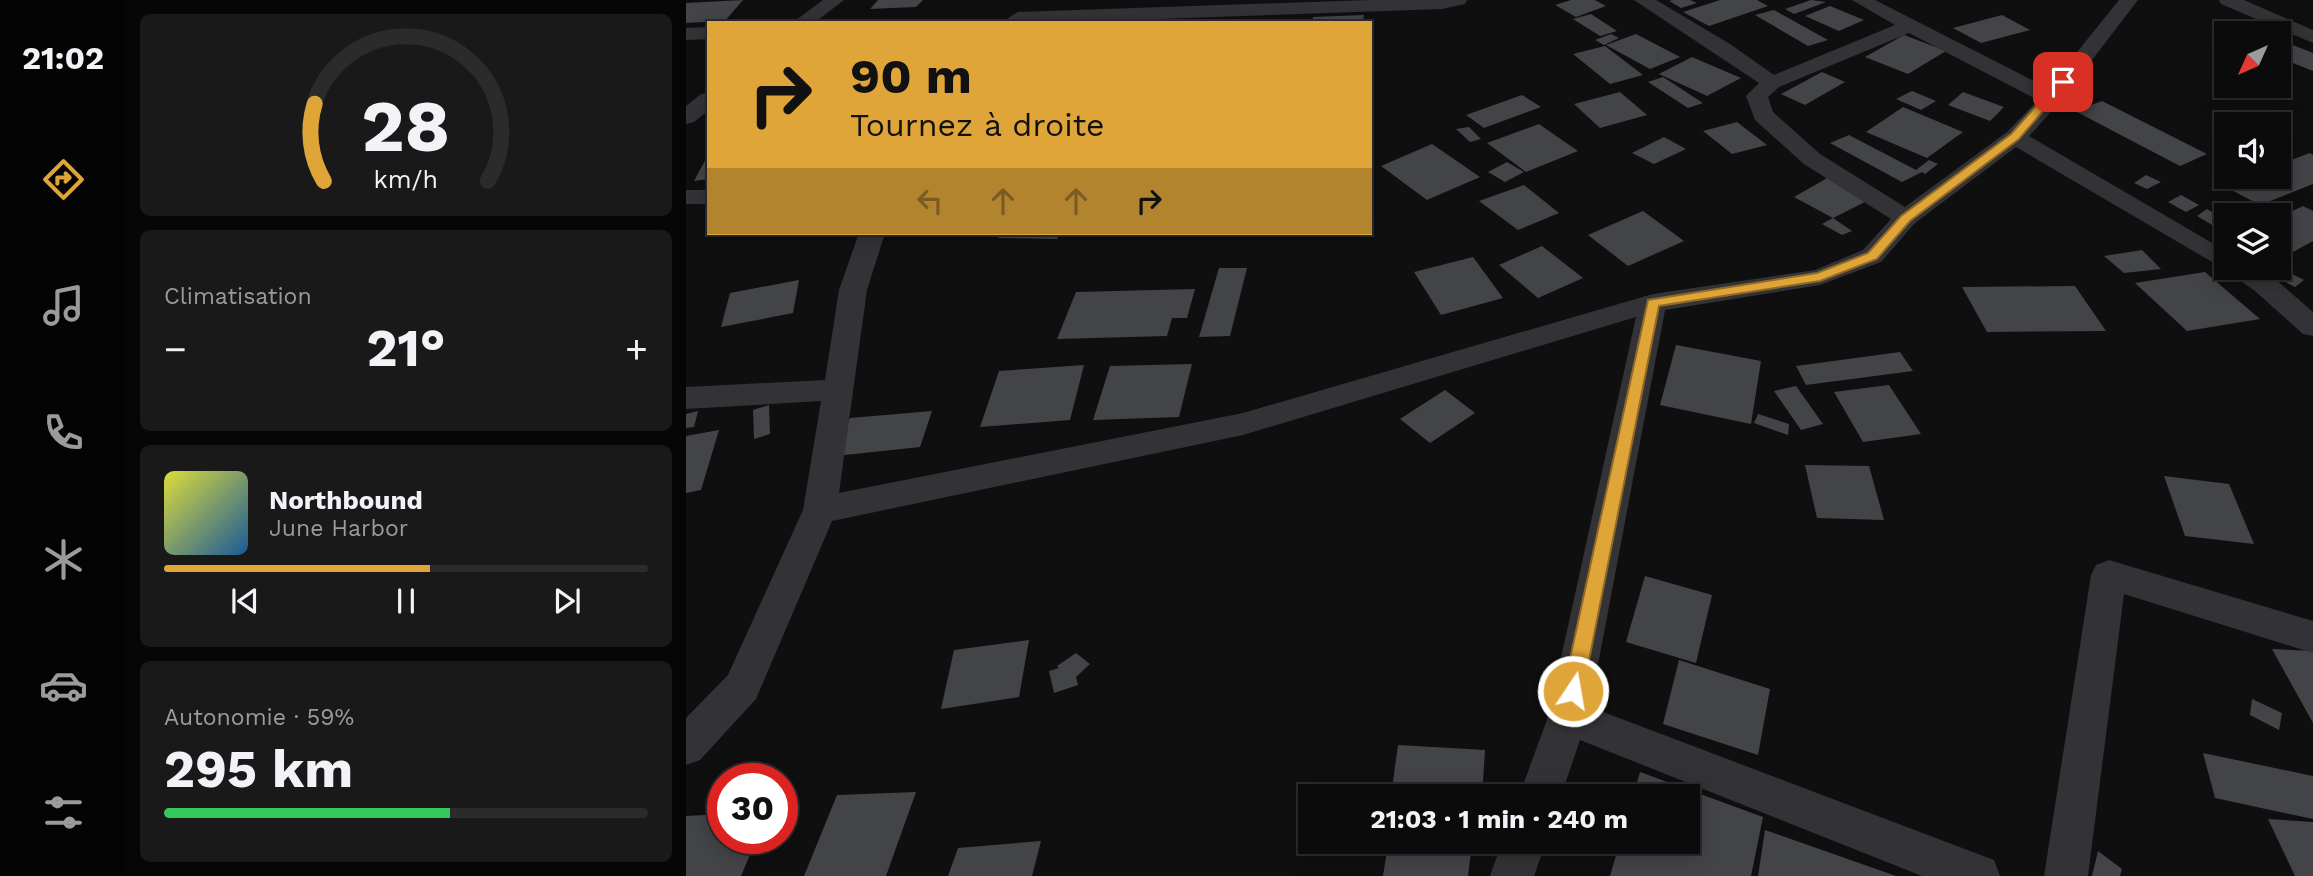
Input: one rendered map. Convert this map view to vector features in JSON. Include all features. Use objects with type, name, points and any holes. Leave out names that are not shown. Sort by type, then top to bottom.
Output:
[{"type":"street","points":[[804,21],[835,0]]},
{"type":"street","points":[[1017,21],[1036,0]]},
{"type":"street","points":[[1017,21],[1442,3],[1458,0]]},
{"type":"street","points":[[1643,0],[1723,48],[1772,83]]},
{"type":"street","points":[[1861,0],[2051,98]]},
{"type":"street","points":[[821,510],[1243,424],[1653,303],[1820,276],[1872,256],[1906,218],[2015,137],[2051,98],[2085,51],[2129,0]]},
{"type":"street","points":[[2228,0],[2313,37]]},
{"type":"street","points":[[1906,218],[1812,159],[1763,115],[1757,96],[1772,83],[1911,25]]},
{"type":"street","points":[[686,34],[707,33]]},
{"type":"street","points":[[686,117],[707,101]]},
{"type":"street","points":[[2015,137],[2214,255]]},
{"type":"street","points":[[686,197],[707,197]]},
{"type":"street","points":[[686,746],[742,687],[821,510],[853,290],[871,235]]},
{"type":"street","points":[[2256,280],[2313,327]]},
{"type":"street","points":[[1544,784],[1568,717],[1653,303]]},
{"type":"street","points":[[686,398],[838,390]]},
{"type":"street","points":[[2066,876],[2109,575],[2313,637]]},
{"type":"street","points":[[1568,717],[1978,876]]},
{"type":"street","points":[[1512,876],[1520,854]]},
{"type":"building","points":[[743,0],[725,21],[686,23],[686,3]]},
{"type":"building","points":[[878,0],[923,0],[916,7],[870,9]]},
{"type":"building","points":[[1571,0],[1595,0],[1606,6],[1576,17],[1555,5]]},
{"type":"building","points":[[1690,0],[1697,3],[1681,8],[1669,1]]},
{"type":"building","points":[[1720,0],[1757,0],[1768,6],[1709,26],[1683,12]]},
{"type":"building","points":[[1811,0],[1826,2],[1794,14],[1785,9]]},
{"type":"building","points":[[1830,6],[1864,20],[1839,31],[1805,16]]},
{"type":"building","points":[[1774,10],[1828,40],[1808,46],[1755,15]]},
{"type":"building","points":[[1591,14],[1617,31],[1600,36],[1573,19]]},
{"type":"building","points":[[1364,15],[1363,20],[1359,21],[1312,21],[1313,17]]},
{"type":"building","points":[[2002,15],[2030,30],[1981,43],[1953,28]]},
{"type":"building","points":[[1611,34],[1619,38],[1604,45],[1595,40]]},
{"type":"building","points":[[1636,34],[1680,57],[1650,69],[1606,45]]},
{"type":"building","points":[[1904,35],[1946,51],[1908,74],[1865,57]]},
{"type":"building","points":[[2291,44],[2313,53],[2313,71],[2291,62]]},
{"type":"building","points":[[1605,46],[1643,75],[1610,84],[1573,54]]},
{"type":"building","points":[[1692,57],[1741,78],[1707,96],[1659,74]]},
{"type":"building","points":[[1822,72],[1845,82],[1805,105],[1781,94]]},
{"type":"building","points":[[1663,77],[1703,103],[1688,108],[1648,82]]},
{"type":"building","points":[[1912,91],[1936,101],[1921,110],[1896,99]]},
{"type":"building","points":[[1620,92],[1647,115],[1600,128],[1574,104]]},
{"type":"building","points":[[1963,92],[2004,107],[1990,121],[1948,105]]},
{"type":"building","points":[[1522,95],[1541,107],[1484,128],[1466,115]]},
{"type":"building","points":[[2102,101],[2207,154],[2180,166],[2075,111]]},
{"type":"building","points":[[1903,107],[1963,132],[1927,158],[1866,132]]},
{"type":"building","points":[[1737,122],[1767,145],[1732,154],[1703,131]]},
{"type":"building","points":[[1539,124],[1578,151],[1526,172],[1487,143]]},
{"type":"building","points":[[1469,127],[1481,139],[1470,142],[1456,129]]},
{"type":"building","points":[[1849,135],[1916,170],[1929,160],[1938,164],[1925,174],[1922,172],[1902,182],[1830,143]]},
{"type":"building","points":[[1664,137],[1686,149],[1654,164],[1632,153]]},
{"type":"building","points":[[1432,144],[1480,177],[1427,200],[1381,166]]},
{"type":"building","points":[[2310,153],[2313,155],[2313,184],[2265,203],[2256,203],[2230,189],[2291,189],[2291,160]]},
{"type":"building","points":[[707,157],[707,179],[694,181]]},
{"type":"building","points":[[1507,162],[1524,172],[1505,182],[1488,172]]},
{"type":"building","points":[[2146,175],[2161,182],[2147,189],[2134,183]]},
{"type":"building","points":[[1829,177],[1869,200],[1833,218],[1794,197]]},
{"type":"building","points":[[1524,185],[1559,213],[1518,230],[1479,201]]},
{"type":"building","points":[[2181,195],[2199,205],[2186,212],[2168,202]]},
{"type":"building","points":[[2303,206],[2313,211],[2313,241],[2291,253],[2291,212]]},
{"type":"building","points":[[2207,209],[2214,213],[2214,224],[2212,225],[2197,216]]},
{"type":"building","points":[[1643,211],[1684,241],[1628,266],[1588,235]]},
{"type":"building","points":[[1833,218],[1852,231],[1842,235],[1822,224]]},
{"type":"building","points":[[1000,235],[1059,235],[1057,239],[998,238]]},
{"type":"building","points":[[1542,246],[1583,278],[1538,298],[1499,265]]},
{"type":"building","points":[[2142,250],[2161,269],[2124,273],[2104,256]]},
{"type":"building","points":[[1473,257],[1503,298],[1441,315],[1414,272]]},
{"type":"building","points":[[1219,268],[1247,268],[1230,336],[1199,337]]},
{"type":"building","points":[[2205,272],[2260,319],[2187,331],[2135,283]]},
{"type":"building","points":[[2291,274],[2304,280],[2295,287],[2282,280],[2291,280]]},
{"type":"building","points":[[799,280],[793,313],[721,327],[730,293]]},
{"type":"building","points":[[2075,286],[2106,331],[1987,332],[1962,287]]},
{"type":"building","points":[[1195,289],[1187,318],[1172,318],[1167,336],[1057,339],[1076,292]]},
{"type":"building","points":[[1676,345],[1761,361],[1751,424],[1660,405]]},
{"type":"building","points":[[1900,352],[1913,371],[1806,385],[1796,366]]},
{"type":"building","points":[[1192,364],[1179,417],[1093,420],[1110,366]]},
{"type":"building","points":[[1084,365],[1070,420],[980,427],[999,371]]},
{"type":"building","points":[[1889,385],[1921,434],[1863,442],[1834,392]]},
{"type":"building","points":[[1796,386],[1823,424],[1801,430],[1774,391]]},
{"type":"building","points":[[1445,390],[1475,413],[1430,443],[1400,419]]},
{"type":"building","points":[[769,405],[770,434],[754,439],[753,410]]},
{"type":"building","points":[[698,411],[694,427],[686,428],[686,414]]},
{"type":"building","points":[[932,411],[920,447],[835,456],[850,418]]},
{"type":"building","points":[[1758,414],[1789,424],[1788,435],[1754,423]]},
{"type":"building","points":[[719,430],[701,490],[686,493],[686,436]]},
{"type":"building","points":[[1805,465],[1869,466],[1884,520],[1817,518]]},
{"type":"building","points":[[2164,476],[2229,484],[2254,544],[2185,536]]},
{"type":"building","points":[[1645,576],[1712,595],[1696,663],[1626,642]]},
{"type":"building","points":[[1029,640],[1019,697],[941,709],[954,650]]},
{"type":"building","points":[[2272,649],[2313,651],[2313,723]]},
{"type":"building","points":[[1076,653],[1090,664],[1076,677],[1078,685],[1054,693],[1049,671],[1059,668],[1057,666]]},
{"type":"building","points":[[1679,660],[1770,689],[1758,755],[1663,724]]},
{"type":"building","points":[[2252,699],[2282,713],[2279,730],[2250,715]]},
{"type":"building","points":[[1398,745],[1485,750],[1483,784],[1393,784]]},
{"type":"building","points":[[2203,753],[2313,776],[2313,819],[2215,798]]},
{"type":"building","points":[[1640,772],[1673,784],[1636,784]]},
{"type":"building","points":[[916,792],[886,876],[804,876],[837,795]]},
{"type":"building","points":[[1700,794],[1763,817],[1751,876],[1610,876],[1616,854],[1700,854]]},
{"type":"building","points":[[707,815],[707,854],[750,854],[741,876],[686,876],[686,816]]},
{"type":"building","points":[[2268,819],[2313,822],[2313,876],[2295,876]]},
{"type":"building","points":[[1765,830],[1896,876],[1758,876]]},
{"type":"building","points":[[1041,841],[1032,876],[948,876],[958,848]]},
{"type":"building","points":[[2098,851],[2122,869],[2120,876],[2092,876]]},
{"type":"building","points":[[1386,854],[1471,854],[1468,876],[1383,876]]},
{"type":"route","points":[[1573,691],[1653,303],[1820,276],[1872,256],[1906,218],[2015,137],[2063,82]]}]
